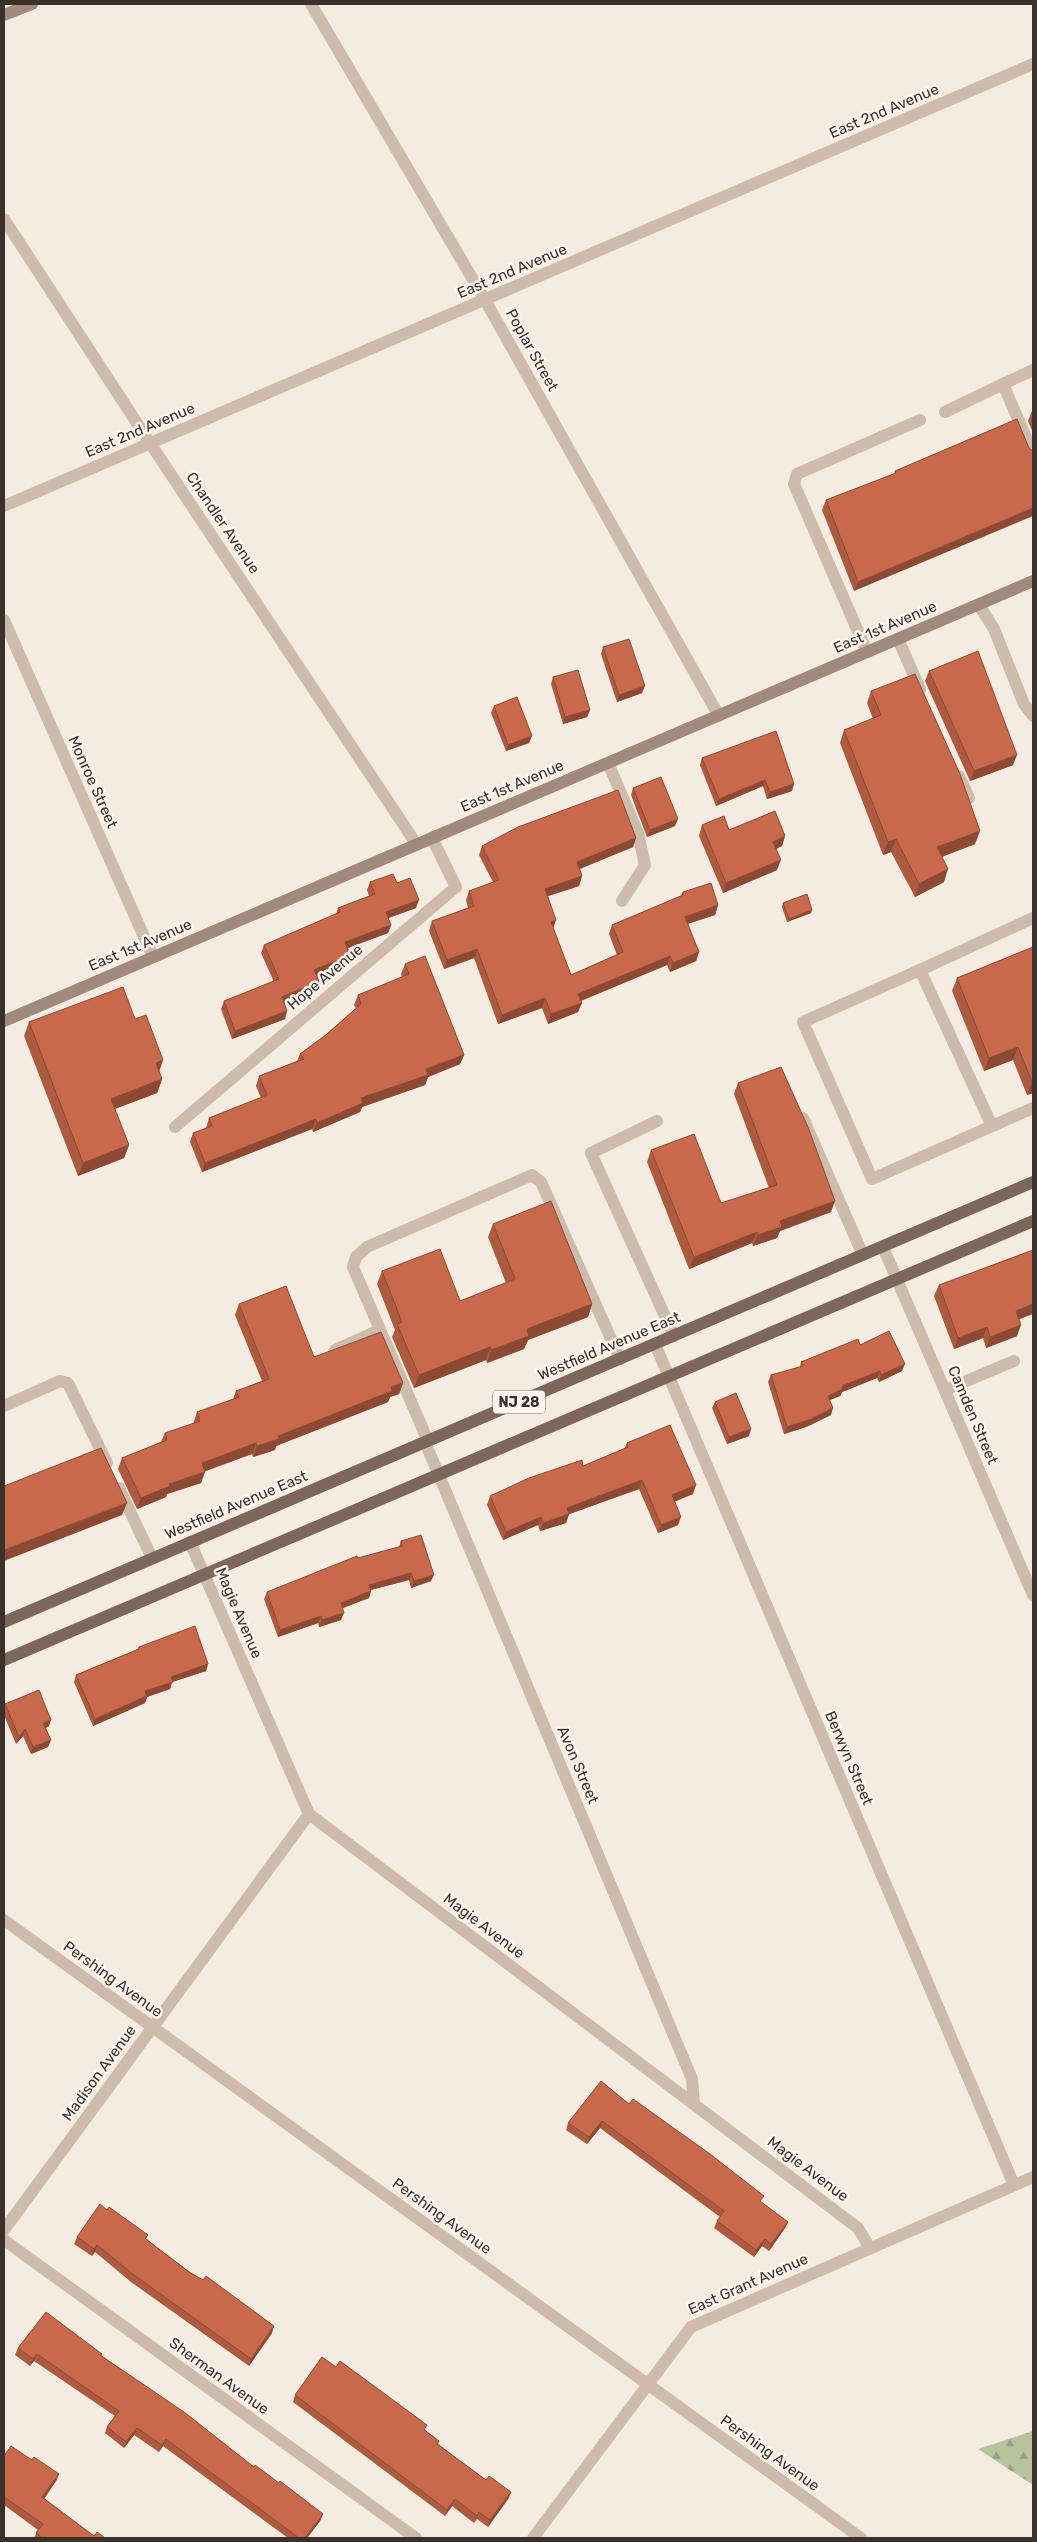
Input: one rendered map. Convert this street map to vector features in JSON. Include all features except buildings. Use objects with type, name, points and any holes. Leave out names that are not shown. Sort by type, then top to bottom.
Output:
[{"type":"main road","name":"Westfield Avenue East","points":[[4,1622],[1033,1182]]},
{"type":"main road","name":"NJ 28","points":[[4,1660],[1033,1221]]},
{"type":"street","points":[[4,15],[32,4]]},
{"type":"street","name":"Poplar Street","points":[[311,4],[485,300],[719,716]]},
{"type":"street","name":"East 2nd Avenue","points":[[4,506],[1033,64]]},
{"type":"street","name":"Chandler Avenue","points":[[4,219],[417,845]]},
{"type":"street","points":[[945,412],[1033,370]]},
{"type":"street","points":[[1003,384],[1033,454]]},
{"type":"street","points":[[867,652],[794,484],[797,474],[920,420]]},
{"type":"street","name":"East 1st Avenue","points":[[4,1021],[1033,581]]},
{"type":"street","points":[[979,605],[994,629],[1024,704],[1033,716]]},
{"type":"street","name":"Monroe Street","points":[[4,620],[153,957]]},
{"type":"street","points":[[898,639],[926,701]]},
{"type":"street","points":[[953,762],[969,798]]},
{"type":"street","points":[[608,763],[638,833],[646,865],[622,901]]},
{"type":"street","name":"Hope Avenue","points":[[175,1127],[456,887],[432,838]]},
{"type":"street","points":[[1033,918],[803,1022],[872,1178],[1033,1108]]},
{"type":"street","points":[[920,970],[992,1126]]},
{"type":"street","points":[[799,1109],[863,1255]]},
{"type":"street","points":[[657,1121],[591,1153],[674,1336]]},
{"type":"street","name":"Avon Street","points":[[620,1359],[541,1182],[532,1175],[361,1251],[356,1257],[353,1267],[406,1390],[439,1475],[692,2079],[694,2103]]},
{"type":"street","name":"Camden Street","points":[[883,1247],[1033,1595]]},
{"type":"street","points":[[335,1350],[380,1330]]},
{"type":"street","name":"Berwyn Street","points":[[655,1344],[1014,2185]]},
{"type":"street","points":[[945,1390],[1014,1361]]},
{"type":"street","points":[[4,1406],[60,1381],[68,1383],[152,1558]]},
{"type":"street","name":"Magie Avenue","points":[[190,1542],[309,1814],[858,2228],[870,2248]]},
{"type":"street","name":"Madison Avenue","points":[[4,2230],[309,1814]]},
{"type":"street","name":"Pershing Avenue","points":[[4,1920],[861,2538]]},
{"type":"street","name":"East Grant Avenue","points":[[533,2538],[691,2327],[1033,2177]]},
{"type":"street","name":"Sherman Avenue","points":[[4,2240],[416,2538]]},
{"type":"green space","points":[[1033,2431],[1033,2485],[978,2449]]}]
